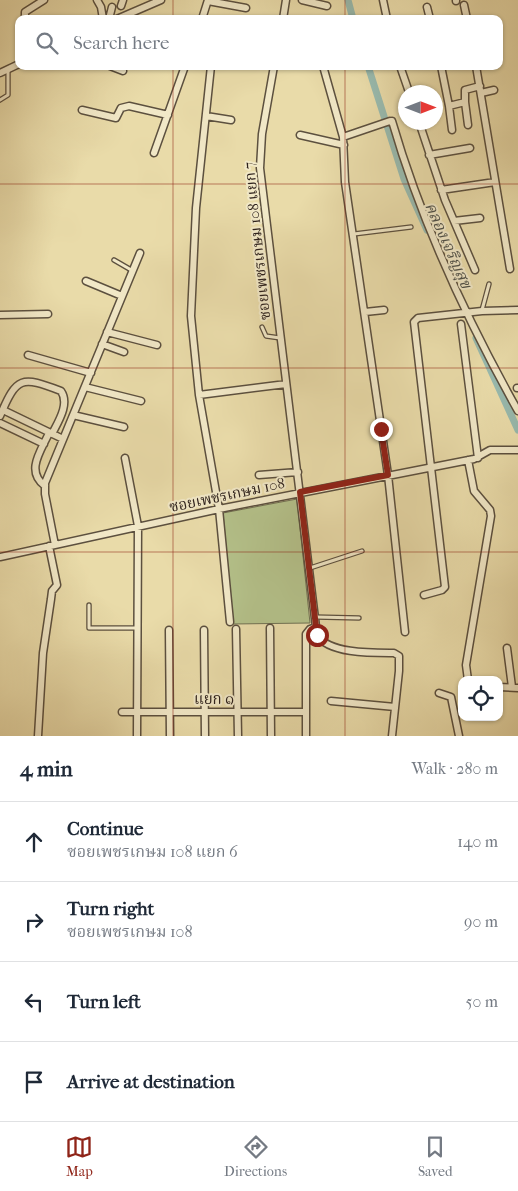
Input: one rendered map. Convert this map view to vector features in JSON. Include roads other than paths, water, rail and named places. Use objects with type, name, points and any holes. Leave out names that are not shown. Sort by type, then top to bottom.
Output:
[{"type":"street","points":[[25,15],[25,12],[44,0]]},
{"type":"street","points":[[96,0],[101,7],[102,15]]},
{"type":"street","points":[[129,15],[161,0]]},
{"type":"street","points":[[203,15],[208,0],[246,8]]},
{"type":"street","points":[[284,15],[286,0]]},
{"type":"street","points":[[302,0],[327,6]]},
{"type":"street","points":[[383,0],[386,15]]},
{"type":"street","points":[[110,15],[114,3]]},
{"type":"street","points":[[464,5],[466,15]]},
{"type":"street","points":[[427,6],[429,15]]},
{"type":"street","points":[[0,73],[15,66]]},
{"type":"street","points":[[154,153],[184,70]]},
{"type":"street","points":[[211,70],[196,208],[191,316],[199,396],[219,509],[230,622]]},
{"type":"street","name":"ซอยเพชรเกษม 108 แยก 7","points":[[273,70],[260,151],[266,221],[316,627]]},
{"type":"street","points":[[323,70],[343,137],[345,182],[388,475],[405,632]]},
{"type":"street","points":[[401,70],[407,85]]},
{"type":"street","points":[[442,70],[452,130]]},
{"type":"street","points":[[477,70],[510,269]]},
{"type":"street","points":[[468,125],[465,90],[494,90]]},
{"type":"street","points":[[449,106],[465,102]]},
{"type":"street","points":[[82,110],[113,118],[118,116],[124,106],[168,115]]},
{"type":"street","points":[[206,116],[231,120]]},
{"type":"street","points":[[343,137],[391,121],[420,207],[467,313],[518,411]]},
{"type":"street","points":[[421,130],[441,190],[475,270]]},
{"type":"street","points":[[300,135],[344,145]]},
{"type":"street","points":[[429,155],[470,148]]},
{"type":"street","points":[[441,190],[495,182]]},
{"type":"street","points":[[454,222],[480,218]]},
{"type":"street","points":[[38,736],[43,654],[52,591],[57,585],[45,486],[140,253]]},
{"type":"street","points":[[86,281],[122,296]]},
{"type":"street","points":[[365,312],[384,310]]},
{"type":"street","points":[[424,595],[442,590],[445,587],[414,322],[418,318],[482,311],[518,310]]},
{"type":"street","points":[[0,314],[48,314]]},
{"type":"street","points":[[461,324],[478,458]]},
{"type":"street","points":[[108,332],[157,345]]},
{"type":"street","points":[[102,344],[124,352]]},
{"type":"street","points":[[28,355],[91,373]]},
{"type":"street","points":[[45,486],[34,476],[37,460],[44,444],[51,433],[64,405],[61,392],[40,383],[24,381],[12,390],[1,413],[51,433],[63,439]]},
{"type":"street","points":[[199,396],[286,384]]},
{"type":"street","points":[[85,387],[141,401]]},
{"type":"street","points":[[73,415],[124,427]]},
{"type":"street","points":[[0,423],[44,444]]},
{"type":"street","name":"ซอยเพชรเกษม 108","points":[[0,557],[300,492],[478,458],[490,450],[518,450]]},
{"type":"street","points":[[125,458],[138,526],[136,628],[136,712],[138,736]]},
{"type":"street","points":[[467,676],[466,665],[491,516],[490,510],[474,491],[468,460]]},
{"type":"street","points":[[259,475],[298,472]]},
{"type":"street","points":[[306,736],[306,634],[310,628],[316,627],[320,639],[344,650],[394,653],[399,656],[392,736]]},
{"type":"street","points":[[270,628],[271,736]]},
{"type":"street","points":[[236,629],[238,736]]},
{"type":"street","points":[[169,630],[170,736]]},
{"type":"street","points":[[204,630],[205,736]]},
{"type":"street","points":[[507,648],[515,688]]},
{"type":"street","points":[[439,693],[451,698],[459,736]]},
{"type":"street","points":[[331,701],[395,707]]},
{"type":"street","name":"แยก ๑","points":[[122,712],[306,712]]},
{"type":"lane","points":[[0,100],[8,95],[10,90],[8,69]]},
{"type":"lane","points":[[354,234],[411,227]]},
{"type":"lane","points":[[114,260],[133,271]]},
{"type":"lane","points":[[482,311],[489,284]]},
{"type":"lane","points":[[262,326],[266,336],[280,338]]},
{"type":"lane","points":[[309,568],[362,551]]},
{"type":"lane","points":[[89,605],[90,628],[136,628]]},
{"type":"lane","points":[[315,617],[359,618]]},
{"type":"waterway","name":"คลองเจริญสุข","points":[[348,0],[352,15]]},
{"type":"waterway","name":"คลองเจริญสุข","points":[[369,70],[404,179],[427,230]]},
{"type":"waterway","name":"คลองเจริญสุข","points":[[476,338],[518,430]]}]
